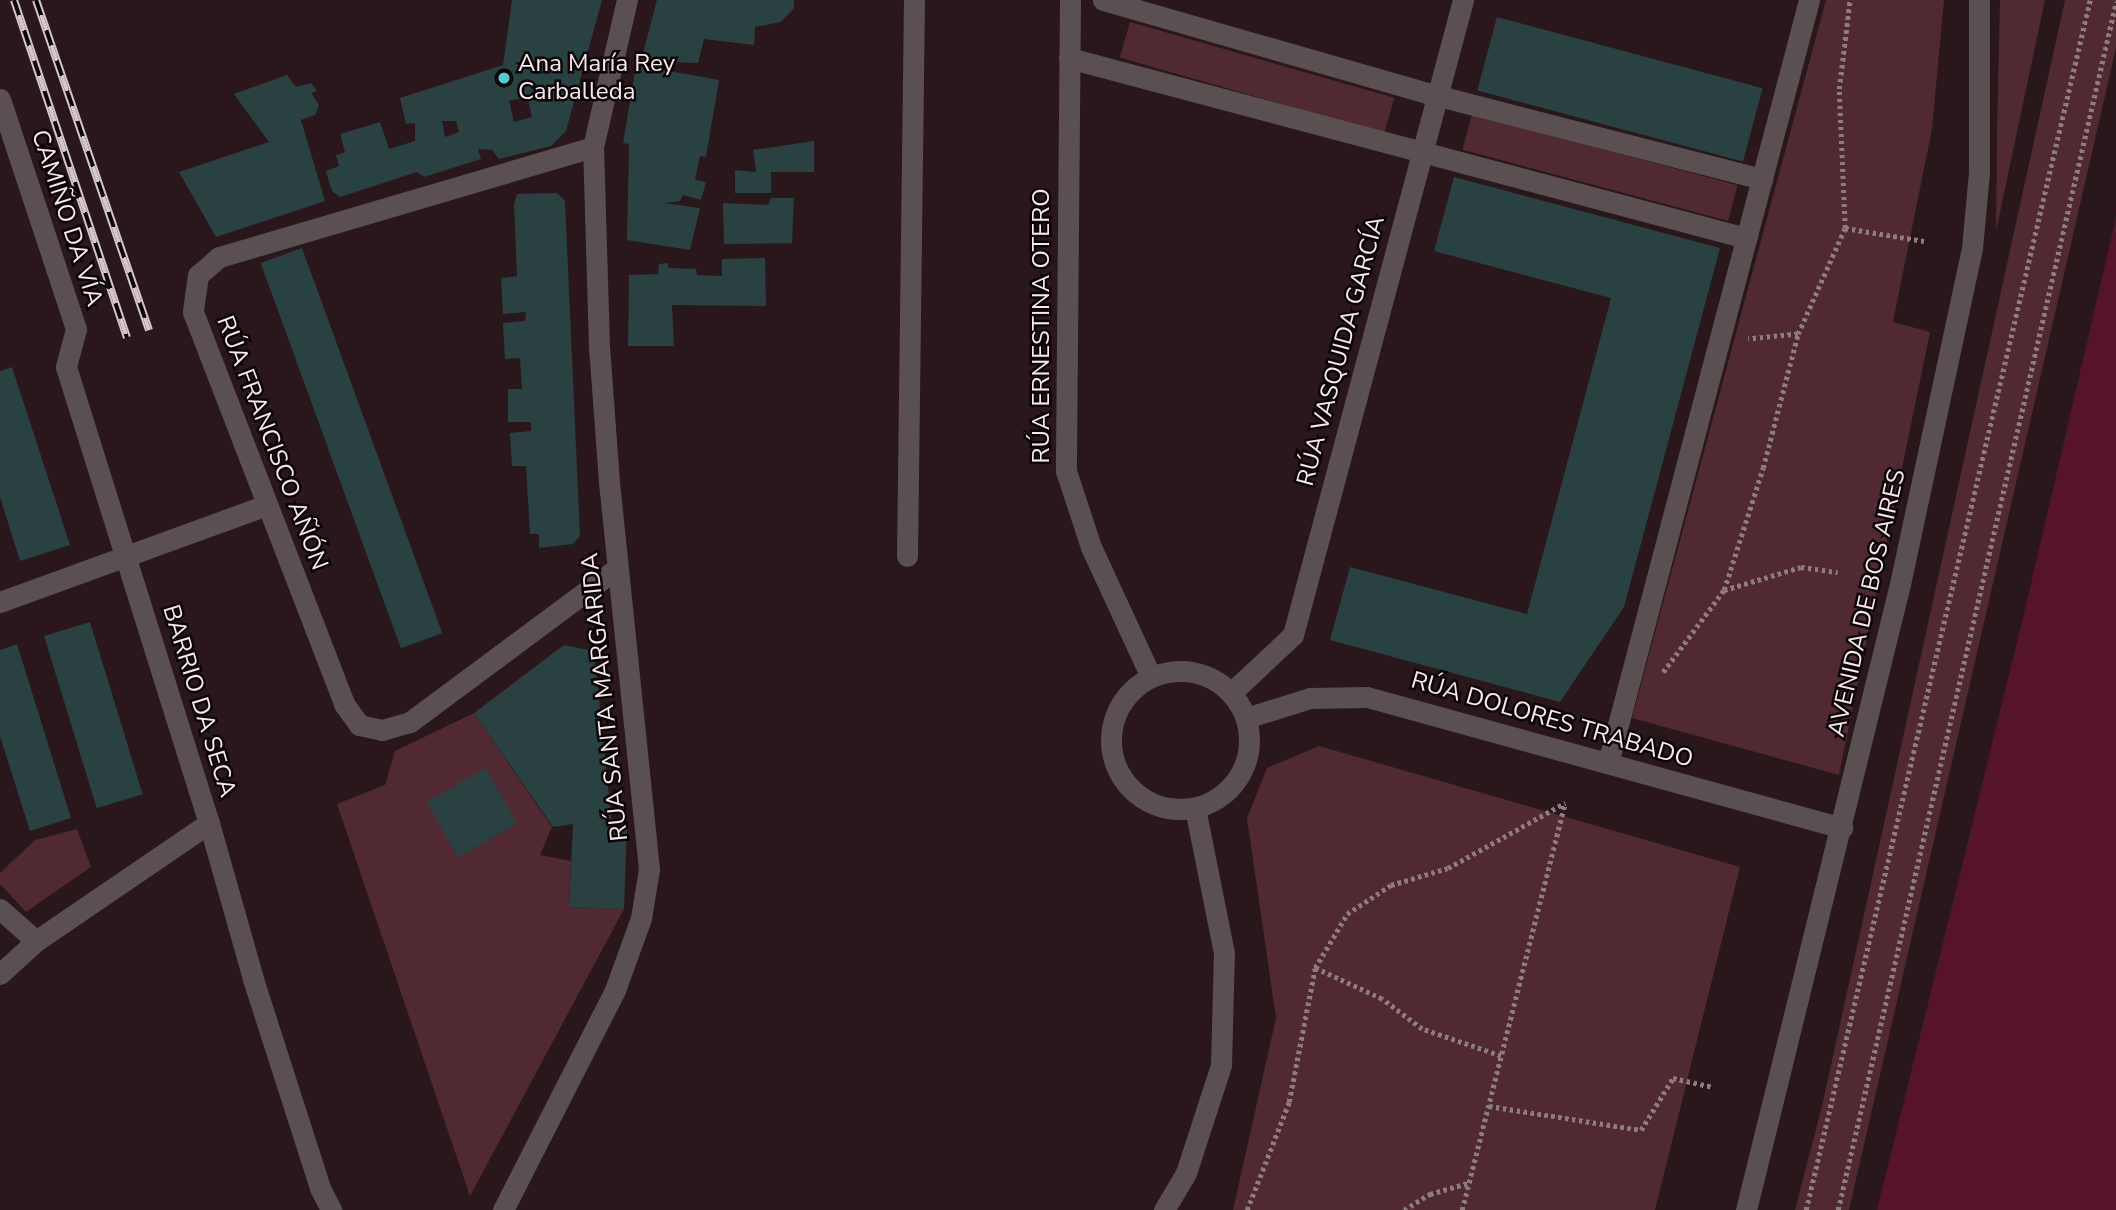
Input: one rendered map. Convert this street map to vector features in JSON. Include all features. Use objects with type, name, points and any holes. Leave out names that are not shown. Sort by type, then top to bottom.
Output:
[{"type":"street","name":"RÚA SANTA MARGARIDA","points":[[503,1210],[615,990],[641,918],[648,848],[617,568],[599,347],[593,147],[627,0]]},
{"type":"street","points":[[907,556],[914,0]]},
{"type":"street","name":"RÚA ERNESTINA OTERO","points":[[1070,0],[1066,471],[1091,547],[1151,677]]},
{"type":"street","points":[[1103,0],[1435,95],[1762,179]]},
{"type":"street","name":"RÚA VASQUIDA GARCÍA","points":[[1231,693],[1293,635],[1422,154],[1435,95],[1463,0]]},
{"type":"street","points":[[1608,763],[1809,0]]},
{"type":"street","name":"AVENIDA DE BOS AIRES","points":[[1746,1210],[1842,828],[1972,248],[1979,173],[1979,0]]},
{"type":"street","points":[[1069,58],[1746,238]]},
{"type":"street","name":"CAMIÑO DA VÍA","points":[[0,99],[76,329],[66,367],[126,556]]},
{"type":"street","name":"RÚA FRANCISCO AÑÓN","points":[[593,147],[219,257],[198,275],[193,312],[344,704],[359,725],[382,730],[410,722],[617,568]]},
{"type":"street","points":[[0,602],[267,505]]},
{"type":"street","name":"BARRIO DA SECA","points":[[0,974],[36,941],[209,823],[126,556]]},
{"type":"street","points":[[1172,671],[1194,672],[1231,693],[1246,718],[1250,741],[1240,774],[1217,800],[1195,808],[1173,810],[1151,804],[1132,791],[1118,773],[1111,740],[1118,708],[1132,690],[1151,677],[1172,671]]},
{"type":"street","name":"RÚA DOLORES TRABADO","points":[[1246,718],[1310,698],[1367,697],[1842,828]]},
{"type":"street","points":[[1164,1210],[1185,1173],[1221,1065],[1224,953],[1195,808]]},
{"type":"street","points":[[209,823],[257,992],[320,1188],[331,1210]]},
{"type":"street","points":[[0,909],[36,941]]},
{"type":"path","points":[[1657,678],[1675,662],[1724,590],[1798,334],[1845,228],[1839,89],[1850,0]]},
{"type":"path","points":[[1806,1210],[2090,0]]},
{"type":"path","points":[[1838,1210],[2116,2]]},
{"type":"path","points":[[1845,228],[1924,241]]},
{"type":"path","points":[[1718,343],[1798,334]]},
{"type":"path","points":[[1724,590],[1801,567],[1838,572]]},
{"type":"path","points":[[1247,1210],[1289,1102],[1315,968],[1348,914],[1391,885],[1448,868],[1565,803],[1462,1210]]},
{"type":"path","points":[[1315,968],[1382,999],[1422,1029],[1502,1056]]},
{"type":"path","points":[[1489,1106],[1641,1130],[1673,1077],[1713,1087]]},
{"type":"path","points":[[1404,1210],[1430,1194],[1469,1183]]},
{"type":"shaded area","points":[[1826,0],[1944,0],[1932,129],[1893,322],[1930,332],[1839,775],[1632,718]]},
{"type":"shaded area","points":[[2000,0],[2045,0],[1996,231],[1997,129]]},
{"type":"shaded area","points":[[2065,0],[2116,0],[2116,48],[1849,1210],[1795,1210],[1822,1106]]},
{"type":"shaded area","points":[[1130,22],[1394,98],[1384,133],[1120,58]]},
{"type":"shaded area","points":[[1472,114],[1738,185],[1728,221],[1462,150]]},
{"type":"shaded area","points":[[2116,217],[2116,1210],[1877,1210],[2024,614]]},
{"type":"shaded area","points":[[474,713],[552,827],[540,855],[571,861],[569,907],[624,909],[470,1196],[337,804],[385,785],[395,751]]},
{"type":"shaded area","points":[[1319,746],[1740,867],[1655,1210],[1233,1210],[1276,1018],[1247,818],[1267,768]]},
{"type":"shaded area","points":[[77,829],[91,867],[26,912],[0,884],[0,873],[35,840]]},
{"type":"building","points":[[512,0],[602,0],[566,131],[551,146],[499,159],[492,150],[478,149],[481,159],[424,177],[417,172],[340,197],[332,191],[326,171],[339,166],[336,155],[345,152],[340,134],[380,122],[389,149],[415,141],[415,123],[406,124],[400,98],[503,65]],"holes":[[[528,100],[532,117],[514,122],[509,101]],[[442,121],[456,121],[459,132],[445,137]]]},
{"type":"building","points":[[657,0],[794,0],[794,8],[781,22],[755,27],[754,45],[704,39],[698,63],[641,61]]},
{"type":"building","points":[[1497,17],[1763,88],[1743,162],[1477,90]]},
{"type":"building","points":[[636,65],[719,80],[706,157],[700,156],[695,180],[706,182],[701,200],[683,195],[680,201],[664,203],[700,208],[690,250],[627,240],[629,144],[623,143]]},
{"type":"building","points":[[287,75],[296,87],[311,83],[317,91],[311,93],[319,105],[315,115],[301,120],[325,201],[216,237],[179,172],[269,142],[234,94]]},
{"type":"building","points":[[814,141],[814,172],[771,172],[771,193],[735,193],[735,170],[756,172],[753,150]]},
{"type":"building","points":[[1454,177],[1720,248],[1624,607],[1560,702],[1330,640],[1350,567],[1527,614],[1611,298],[1434,251]]},
{"type":"building","points":[[557,193],[565,201],[580,536],[573,544],[539,548],[539,534],[530,534],[526,466],[512,466],[510,433],[531,431],[531,422],[508,422],[508,389],[522,389],[520,358],[505,359],[503,323],[525,321],[526,312],[503,314],[501,278],[517,276],[514,204],[517,194]]},
{"type":"building","points":[[771,198],[794,198],[792,243],[724,244],[723,203],[768,205]]},
{"type":"building","points":[[302,248],[442,633],[401,648],[261,263]]},
{"type":"building","points":[[765,258],[766,306],[672,305],[674,346],[628,346],[629,275],[658,274],[659,264],[668,263],[668,268],[696,269],[697,275],[722,276],[722,259]]},
{"type":"building","points":[[12,367],[70,545],[20,561],[0,497],[0,371]]},
{"type":"building","points":[[90,622],[143,794],[97,808],[44,636]]},
{"type":"building","points":[[17,644],[71,818],[30,831],[0,736],[0,650]]},
{"type":"building","points":[[564,645],[594,651],[612,825],[627,826],[624,909],[569,907],[573,824],[553,827],[474,713]]},
{"type":"building","points":[[486,768],[517,824],[458,857],[427,801]]},
{"type":"railway","points":[[14,0],[127,338]]},
{"type":"railway","points":[[36,0],[149,330]]},
{"type":"place","name":"Ana María Rey Carballeda","points":[[504,78]]}]
